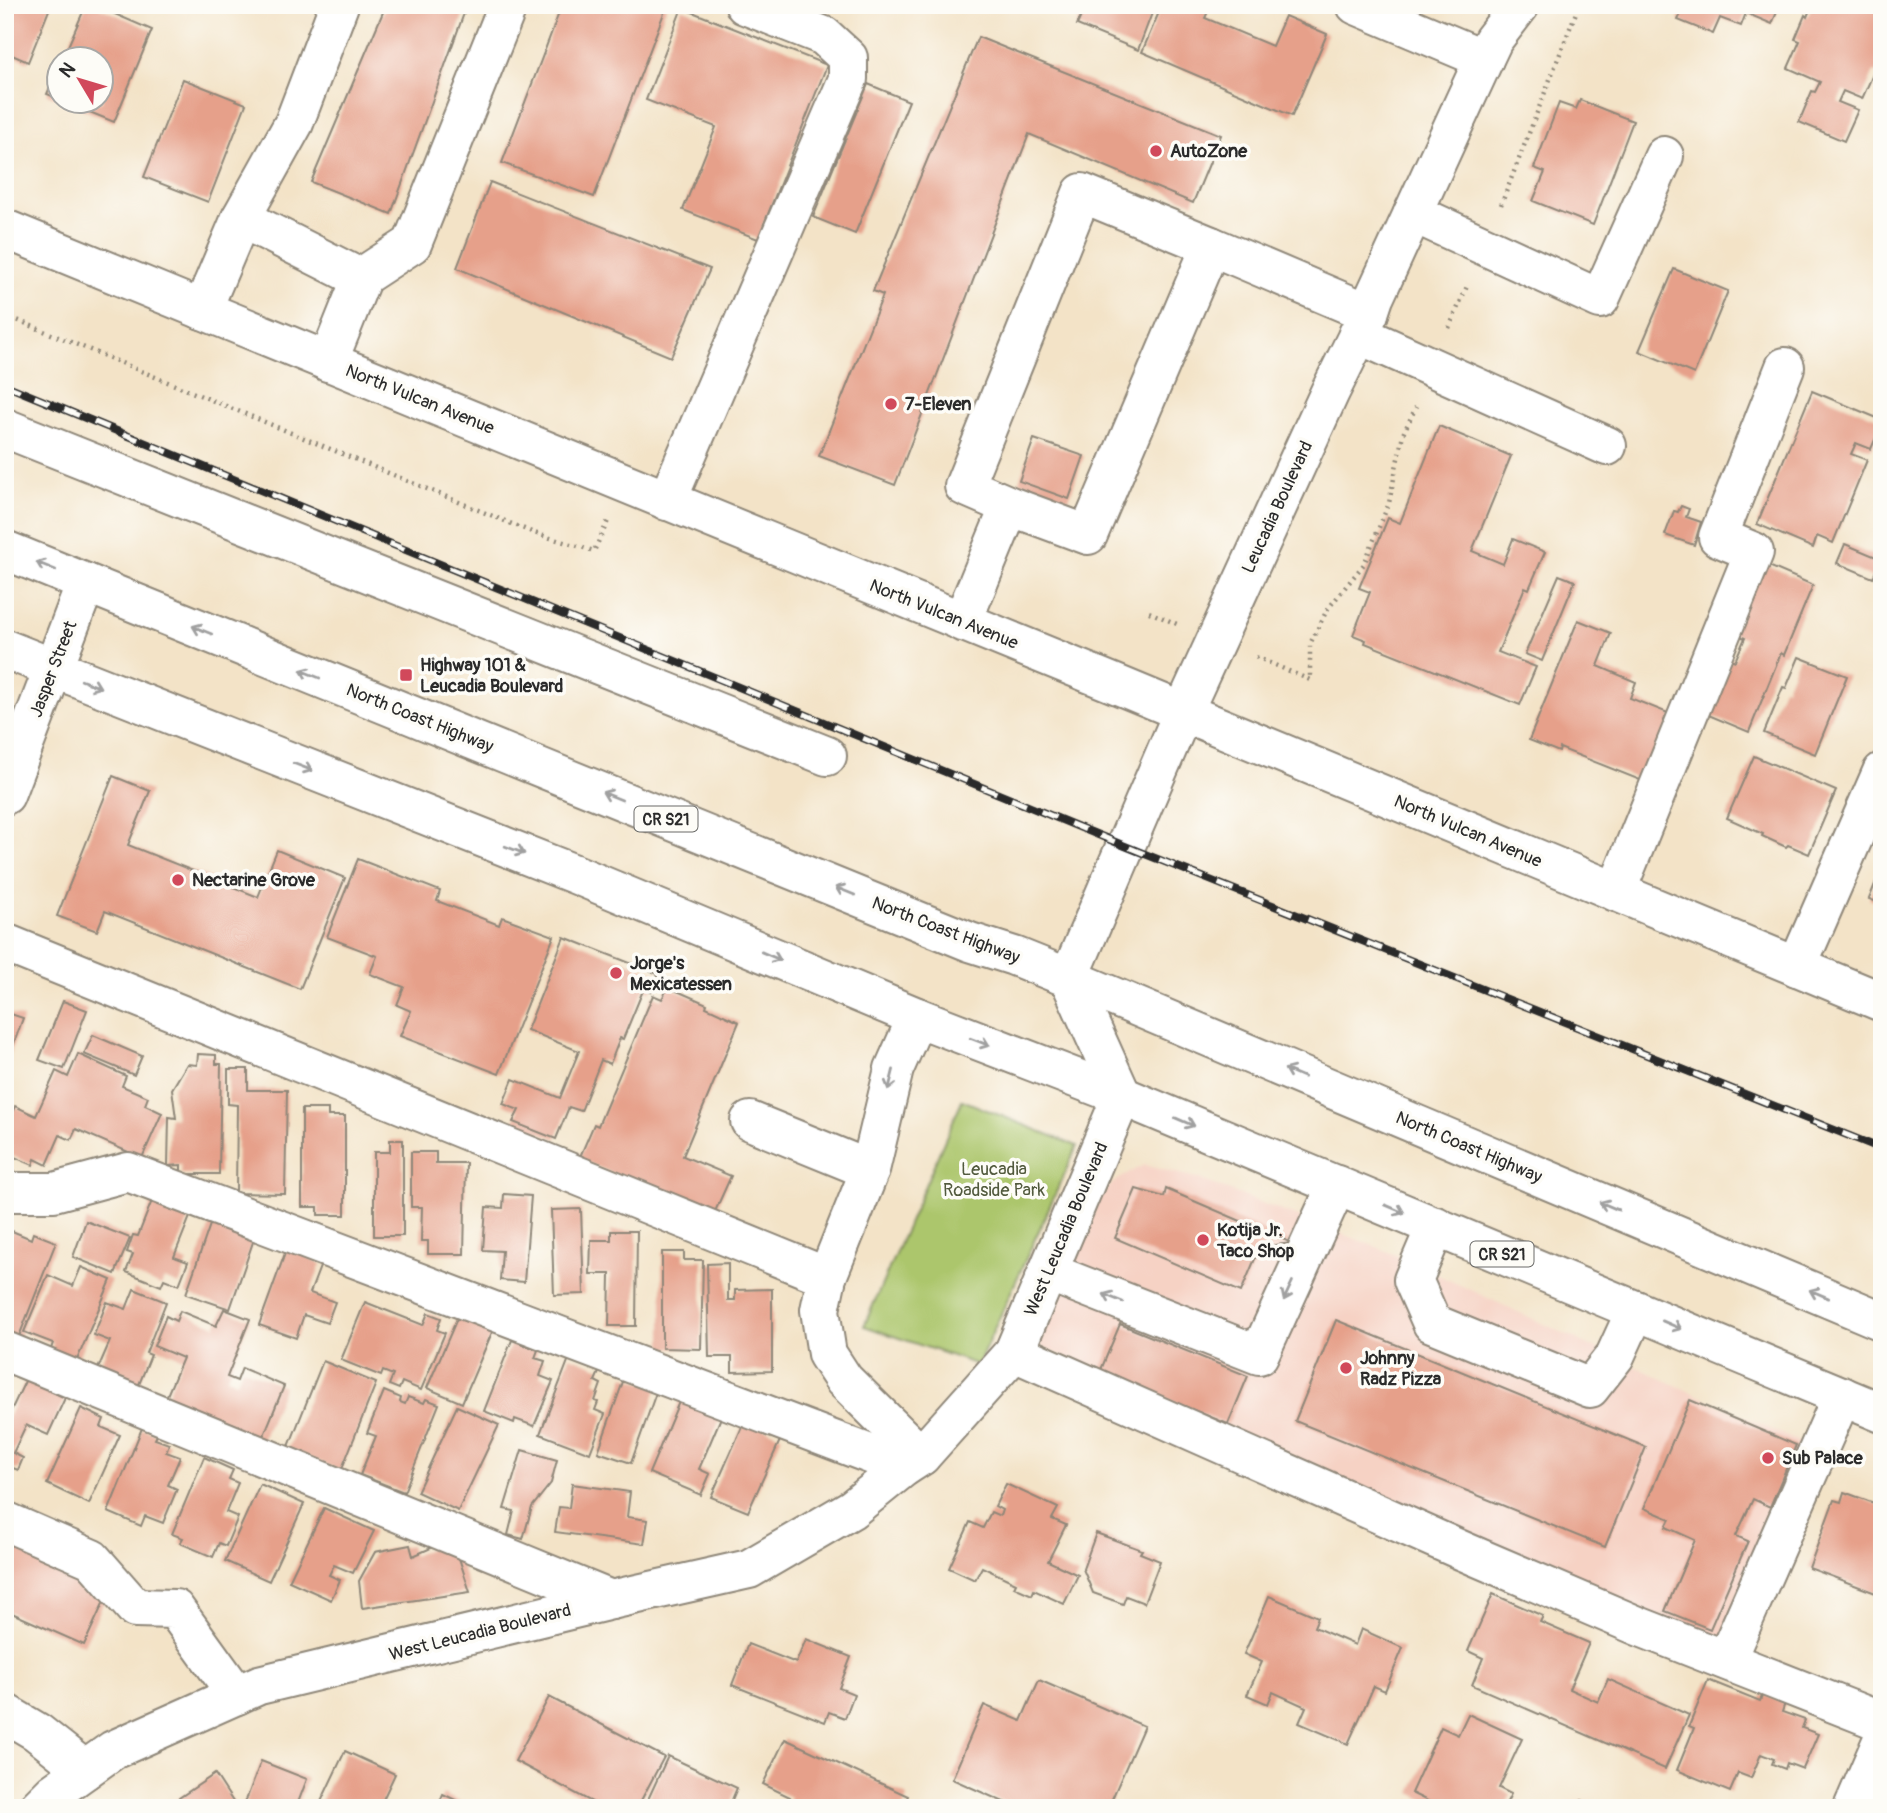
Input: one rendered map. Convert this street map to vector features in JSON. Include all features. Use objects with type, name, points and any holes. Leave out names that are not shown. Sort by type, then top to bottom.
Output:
[{"type":"main road","points":[[202,310],[241,218],[294,123],[338,5]]},
{"type":"main road","points":[[328,362],[362,277],[412,244],[508,5]]},
{"type":"main road","points":[[667,501],[848,79],[848,58],[824,36],[745,5]]},
{"type":"main road","points":[[1356,5],[1487,35]]},
{"type":"main road","name":"Leucadia Boulevard","points":[[1069,978],[1183,712],[1413,214],[1487,35],[1520,5]]},
{"type":"main road","points":[[1413,214],[1600,299],[1664,156]]},
{"type":"main road","points":[[1211,246],[1088,535],[964,486],[1083,193],[1211,246],[1607,446]]},
{"type":"main road","points":[[241,218],[362,277]]},
{"type":"main road","name":"North Vulcan Avenue","points":[[5,229],[1882,1002]]},
{"type":"main road","points":[[1616,892],[1754,552],[1718,537],[1785,368]]},
{"type":"main road","points":[[5,428],[827,756]]},
{"type":"main road","points":[[962,622],[1010,506]]},
{"type":"main road","name":"North Coast Highway","points":[[5,550],[970,942],[1069,978],[1882,1321]]},
{"type":"main road","name":"Jasper Street","points":[[5,795],[86,583]]},
{"type":"main road","name":"CR S21","points":[[5,649],[577,875],[917,1017],[1122,1096],[1882,1413]]},
{"type":"main road","points":[[1797,967],[1882,772]]},
{"type":"main road","points":[[5,943],[827,1277]]},
{"type":"main road","points":[[1069,978],[1122,1096]]},
{"type":"main road","points":[[913,1462],[844,1380],[827,1354],[820,1310],[827,1277],[870,1170],[894,1069],[917,1017]]},
{"type":"main road","name":"West Leucadia Boulevard","points":[[38,1808],[53,1793],[113,1750],[259,1685],[749,1569],[852,1509],[913,1462],[1014,1352],[1122,1096]]},
{"type":"main road","points":[[750,1121],[870,1170]]},
{"type":"main road","points":[[5,1192],[54,1192],[128,1172],[913,1462]]},
{"type":"main road","points":[[1048,1272],[1259,1356],[1337,1185]]},
{"type":"main road","points":[[1436,1226],[1413,1280],[1432,1323],[1590,1388],[1615,1356],[1636,1310]]},
{"type":"main road","points":[[5,1351],[611,1600]]},
{"type":"main road","points":[[1014,1352],[1638,1626],[1882,1722]]},
{"type":"main road","points":[[1726,1660],[1842,1396]]},
{"type":"main road","points":[[5,1521],[92,1559],[135,1608],[175,1609],[237,1695]]},
{"type":"main road","points":[[5,1713],[37,1732],[85,1770]]},
{"type":"main road","points":[[1853,1808],[1882,1741]]},
{"type":"path","points":[[5,314],[534,533],[594,551],[626,484]]},
{"type":"shaded area","points":[[1144,1165],[1196,1178],[1382,1249],[1805,1445],[1718,1647],[1038,1345],[1097,1198],[1114,1182]]},
{"type":"green space","name":"Leucadia Roadside Park","points":[[962,1100],[1077,1146],[978,1365],[864,1326]]},
{"type":"building","points":[[5,5],[51,5],[28,62],[5,52]]},
{"type":"building","points":[[86,5],[94,5],[152,30],[114,122],[99,116],[116,116],[116,46],[68,46]]},
{"type":"building","points":[[386,5],[467,5],[391,214],[311,182]]},
{"type":"building","points":[[562,5],[667,5],[594,197],[502,163]]},
{"type":"building","points":[[1086,5],[1155,5],[1138,50],[1077,25]]},
{"type":"building","points":[[1162,5],[1211,5],[1205,18],[1272,46],[1285,16],[1327,34],[1292,116],[1142,52]]},
{"type":"building","points":[[1685,5],[1780,5],[1772,24],[1746,13],[1741,26],[1720,18],[1713,34],[1678,20]]},
{"type":"building","points":[[1812,5],[1882,5],[1882,62],[1877,73],[1874,72],[1862,99],[1843,91],[1838,102],[1858,110],[1844,141],[1799,122],[1812,91],[1815,92],[1820,82],[1788,68],[1800,41],[1795,39]]},
{"type":"building","points":[[682,8],[827,65],[758,239],[683,210],[716,127],[646,100]]},
{"type":"building","points":[[978,37],[1221,135],[1193,203],[1029,134],[895,485],[819,456],[883,295],[873,291]]},
{"type":"building","points":[[183,79],[246,104],[208,202],[144,177]]},
{"type":"building","points":[[868,84],[909,101],[855,234],[813,217]]},
{"type":"building","points":[[1580,100],[1633,121],[1593,225],[1533,201],[1545,172],[1534,168],[1559,103],[1576,109]]},
{"type":"building","points":[[490,182],[710,269],[671,357],[457,268]]},
{"type":"building","points":[[1674,269],[1728,291],[1694,374],[1639,351]]},
{"type":"building","points":[[1812,391],[1882,420],[1871,449],[1856,443],[1851,454],[1867,460],[1833,543],[1817,536],[1813,548],[1757,524]]},
{"type":"building","points":[[1439,426],[1511,456],[1472,551],[1503,564],[1513,539],[1545,552],[1529,589],[1525,587],[1498,652],[1536,667],[1520,705],[1365,643],[1366,640],[1353,635],[1370,592],[1359,588],[1388,518],[1400,523]]},
{"type":"building","points":[[1034,439],[1084,456],[1069,499],[1019,481]]},
{"type":"building","points":[[1681,506],[1689,509],[1686,517],[1701,522],[1694,545],[1665,535],[1674,511],[1678,512]]},
{"type":"building","points":[[1845,544],[1881,559],[1873,578],[1837,563]]},
{"type":"building","points":[[1764,564],[1813,585],[1784,655],[1781,653],[1749,732],[1706,714],[1731,659],[1735,661],[1745,638],[1729,631]]},
{"type":"building","points":[[1559,575],[1575,581],[1542,661],[1525,654]]},
{"type":"building","points":[[1578,620],[1611,633],[1598,666],[1636,682],[1630,698],[1673,715],[1645,782],[1560,748],[1559,752],[1529,740]]},
{"type":"building","points":[[1799,657],[1847,676],[1815,754],[1764,733]]},
{"type":"building","points":[[1754,756],[1836,791],[1809,854],[1788,845],[1786,847],[1727,818]]},
{"type":"building","points":[[113,776],[150,791],[128,845],[258,897],[277,850],[345,878],[300,989],[105,911],[97,931],[57,916]]},
{"type":"building","points":[[358,859],[440,891],[437,901],[499,925],[502,917],[554,936],[499,1074],[400,1036],[411,1011],[397,1005],[404,987],[370,974],[377,956],[327,937]]},
{"type":"building","points":[[1882,867],[1882,904],[1869,899]]},
{"type":"building","points":[[564,937],[658,974],[651,992],[644,988],[610,1064],[601,1060],[581,1111],[569,1107],[556,1139],[513,1122],[519,1110],[503,1104],[513,1079],[560,1098],[579,1051],[527,1030]]},
{"type":"building","points":[[668,987],[739,1022],[683,1156],[731,1176],[713,1216],[579,1159],[594,1124],[598,1126],[653,995],[662,999]]},
{"type":"building","points":[[63,1001],[87,1010],[64,1069],[39,1060]]},
{"type":"building","points":[[5,1012],[23,1018],[6,1065],[5,1065]]},
{"type":"building","points":[[93,1035],[142,1056],[134,1075],[84,1054]]},
{"type":"building","points":[[78,1054],[126,1076],[122,1086],[148,1097],[145,1105],[162,1113],[142,1158],[76,1129],[71,1140],[60,1135],[47,1165],[35,1159],[33,1165],[5,1153],[5,1128],[15,1106],[36,1116],[56,1071],[68,1077]]},
{"type":"building","points":[[198,1054],[216,1055],[216,1064],[221,1064],[219,1174],[181,1174],[181,1165],[168,1166],[169,1117],[176,1118],[172,1089],[187,1064],[197,1065]]},
{"type":"building","points":[[228,1069],[248,1069],[248,1090],[287,1090],[285,1194],[236,1193],[237,1105],[228,1104]]},
{"type":"building","points":[[302,1109],[328,1109],[328,1116],[345,1116],[345,1215],[318,1215],[318,1207],[302,1207]]},
{"type":"building","points":[[390,1140],[403,1140],[403,1236],[374,1236],[374,1152],[390,1152]]},
{"type":"building","points":[[411,1152],[436,1152],[436,1163],[466,1163],[464,1254],[428,1254],[428,1241],[421,1241],[422,1207],[411,1207]]},
{"type":"building","name":"Kotija Jr. Taco Shop","points":[[1136,1189],[1164,1197],[1166,1189],[1292,1243],[1260,1247],[1241,1292],[1115,1238]]},
{"type":"building","points":[[155,1193],[193,1209],[174,1257],[188,1262],[179,1285],[164,1279],[161,1286],[126,1272],[133,1254],[127,1252],[133,1235],[138,1236]]},
{"type":"building","points":[[504,1194],[531,1196],[524,1282],[500,1280],[502,1251],[483,1250],[486,1207],[503,1208]]},
{"type":"building","points":[[581,1209],[584,1294],[554,1295],[551,1210]]},
{"type":"building","points":[[213,1216],[254,1239],[230,1309],[186,1294]]},
{"type":"building","points":[[86,1221],[130,1238],[115,1274],[73,1257]]},
{"type":"building","points":[[12,1231],[31,1239],[33,1233],[56,1242],[18,1339],[5,1334],[5,1249]]},
{"type":"building","points":[[611,1231],[637,1231],[636,1326],[609,1326],[610,1274],[590,1274],[591,1240],[611,1240]]},
{"type":"building","points":[[288,1245],[321,1264],[310,1293],[335,1302],[327,1323],[304,1315],[296,1338],[259,1325]]},
{"type":"building","points":[[662,1252],[684,1252],[684,1260],[703,1260],[701,1349],[662,1348]]},
{"type":"building","points":[[728,1263],[728,1300],[735,1300],[735,1290],[772,1289],[772,1371],[732,1372],[732,1357],[709,1357],[707,1264]]},
{"type":"building","points":[[81,1267],[111,1280],[77,1360],[51,1349],[53,1343],[24,1332],[48,1275],[73,1286]]},
{"type":"building","points":[[134,1289],[166,1302],[146,1353],[151,1355],[138,1387],[97,1371],[110,1341],[94,1335],[107,1302],[126,1309]]},
{"type":"building","points":[[365,1302],[423,1325],[428,1313],[441,1318],[437,1330],[445,1333],[421,1390],[402,1382],[399,1389],[389,1385],[393,1375],[383,1371],[381,1376],[341,1360]]},
{"type":"building","points":[[224,1309],[250,1319],[227,1377],[237,1381],[242,1368],[284,1386],[262,1440],[165,1400],[183,1358],[154,1346],[166,1316],[176,1321],[180,1311],[216,1326]]},
{"type":"building","points":[[458,1316],[493,1330],[462,1403],[427,1388]]},
{"type":"building","points":[[1336,1320],[1646,1447],[1605,1547],[1295,1421]]},
{"type":"building","points":[[1120,1324],[1248,1376],[1228,1424],[1100,1372]]},
{"type":"building","points":[[512,1340],[538,1350],[535,1358],[545,1361],[540,1376],[553,1381],[534,1426],[515,1419],[514,1423],[484,1411]]},
{"type":"building","points":[[570,1356],[601,1368],[595,1381],[601,1384],[595,1410],[605,1414],[590,1453],[540,1434]]},
{"type":"building","points":[[323,1361],[376,1383],[341,1471],[288,1449]]},
{"type":"building","points":[[625,1376],[658,1387],[631,1463],[598,1452]]},
{"type":"building","points":[[26,1379],[65,1398],[48,1435],[26,1425],[13,1453],[23,1458],[18,1470],[5,1465],[5,1423]]},
{"type":"building","points":[[384,1391],[401,1398],[400,1402],[405,1404],[408,1397],[424,1403],[426,1399],[439,1404],[404,1492],[360,1475],[376,1436],[367,1433]]},
{"type":"building","points":[[681,1397],[722,1415],[699,1469],[710,1474],[701,1495],[649,1473]]},
{"type":"building","points":[[1690,1400],[1796,1445],[1770,1507],[1753,1499],[1736,1536],[1748,1541],[1710,1629],[1665,1611],[1695,1540],[1666,1527],[1670,1519],[1644,1508]]},
{"type":"building","points":[[457,1406],[499,1425],[458,1511],[417,1492]]},
{"type":"building","points":[[81,1408],[104,1419],[101,1427],[120,1435],[89,1504],[47,1484]]},
{"type":"building","points":[[745,1420],[782,1436],[748,1512],[711,1497]]},
{"type":"building","points":[[142,1428],[157,1435],[155,1439],[169,1444],[166,1452],[180,1457],[168,1485],[177,1489],[163,1523],[145,1516],[141,1526],[108,1512]]},
{"type":"building","points":[[522,1450],[557,1460],[551,1483],[532,1507],[523,1539],[508,1535],[514,1511],[504,1509]]},
{"type":"building","points":[[204,1457],[233,1470],[229,1479],[238,1483],[226,1512],[238,1517],[226,1546],[219,1543],[213,1557],[180,1543],[183,1538],[172,1534]]},
{"type":"building","points":[[260,1484],[304,1504],[269,1581],[225,1561]]},
{"type":"building","points":[[572,1484],[630,1492],[627,1517],[648,1520],[644,1544],[555,1532],[559,1507],[569,1508]]},
{"type":"building","points":[[1006,1484],[1058,1508],[1052,1519],[1066,1525],[1048,1561],[1078,1575],[1064,1604],[1034,1590],[1032,1595],[1014,1587],[1016,1583],[982,1567],[975,1580],[949,1568],[970,1522],[983,1528],[991,1512],[1000,1516],[1002,1510],[995,1506]]},
{"type":"building","points":[[1844,1492],[1882,1506],[1881,1595],[1809,1568],[1834,1500],[1841,1502]]},
{"type":"building","points":[[324,1508],[374,1531],[353,1573],[334,1565],[329,1575],[340,1580],[331,1600],[289,1581]]},
{"type":"building","points":[[1096,1533],[1142,1550],[1140,1553],[1160,1561],[1144,1603],[1126,1596],[1123,1604],[1093,1593],[1083,1569]]},
{"type":"building","points":[[5,1537],[112,1584],[84,1645],[5,1610]]},
{"type":"building","points":[[410,1545],[413,1556],[433,1547],[458,1555],[470,1592],[362,1608],[359,1581],[375,1552]]},
{"type":"building","points":[[1493,1594],[1543,1616],[1540,1622],[1589,1643],[1569,1689],[1598,1702],[1608,1679],[1689,1715],[1665,1769],[1472,1685],[1483,1658],[1468,1651]]},
{"type":"building","points":[[1269,1596],[1318,1617],[1314,1627],[1355,1645],[1361,1629],[1403,1648],[1385,1691],[1374,1686],[1348,1744],[1299,1723],[1306,1707],[1273,1692],[1268,1704],[1247,1695],[1262,1662],[1244,1654]]},
{"type":"building","points":[[806,1639],[851,1657],[839,1688],[854,1694],[845,1718],[829,1712],[825,1722],[732,1685],[748,1644],[796,1663]]},
{"type":"building","points":[[1039,1680],[1144,1726],[1108,1808],[1017,1808],[952,1779],[984,1705],[1021,1721]]},
{"type":"building","points":[[1708,1680],[1760,1701],[1763,1694],[1785,1703],[1782,1712],[1805,1720],[1802,1728],[1818,1734],[1803,1769],[1787,1763],[1785,1769],[1772,1764],[1774,1759],[1761,1754],[1751,1778],[1738,1773],[1730,1792],[1677,1770],[1694,1728],[1689,1726]]},
{"type":"building","points":[[549,1697],[664,1757],[637,1808],[603,1808],[515,1761]]},
{"type":"building","points":[[1468,1714],[1522,1739],[1499,1788],[1511,1794],[1504,1808],[1442,1808],[1411,1793],[1441,1727],[1458,1735]]},
{"type":"building","points":[[785,1739],[908,1796],[903,1808],[785,1808],[790,1797],[763,1784]]},
{"type":"building","points":[[345,1751],[395,1774],[379,1808],[318,1808]]},
{"type":"building","points":[[668,1756],[737,1788],[731,1802],[744,1808],[644,1808]]},
{"type":"building","points":[[261,1761],[307,1779],[296,1808],[257,1808],[245,1803]]},
{"type":"building","points":[[215,1774],[237,1808],[164,1808]]},
{"type":"building","points":[[443,1794],[472,1808],[437,1808]]},
{"type":"building","points":[[1581,1800],[1603,1807],[1603,1808],[1578,1808]]},
{"type":"railway","points":[[5,385],[1125,846],[1882,1149]]},
{"type":"place","name":"AutoZone","points":[[1156,151]]},
{"type":"place","name":"7-Eleven","points":[[891,404]]},
{"type":"place","name":"Highway 101 & Leucadia Boulevard","points":[[406,675]]},
{"type":"place","name":"Nectarine Grove","points":[[178,880]]},
{"type":"place","name":"Jorge's Mexicatessen","points":[[616,973]]},
{"type":"place","name":"Kotija Jr. Taco Shop","points":[[1203,1240]]},
{"type":"place","name":"Johnny Radz Pizza","points":[[1346,1368]]},
{"type":"place","name":"Sub Palace","points":[[1768,1458]]}]
